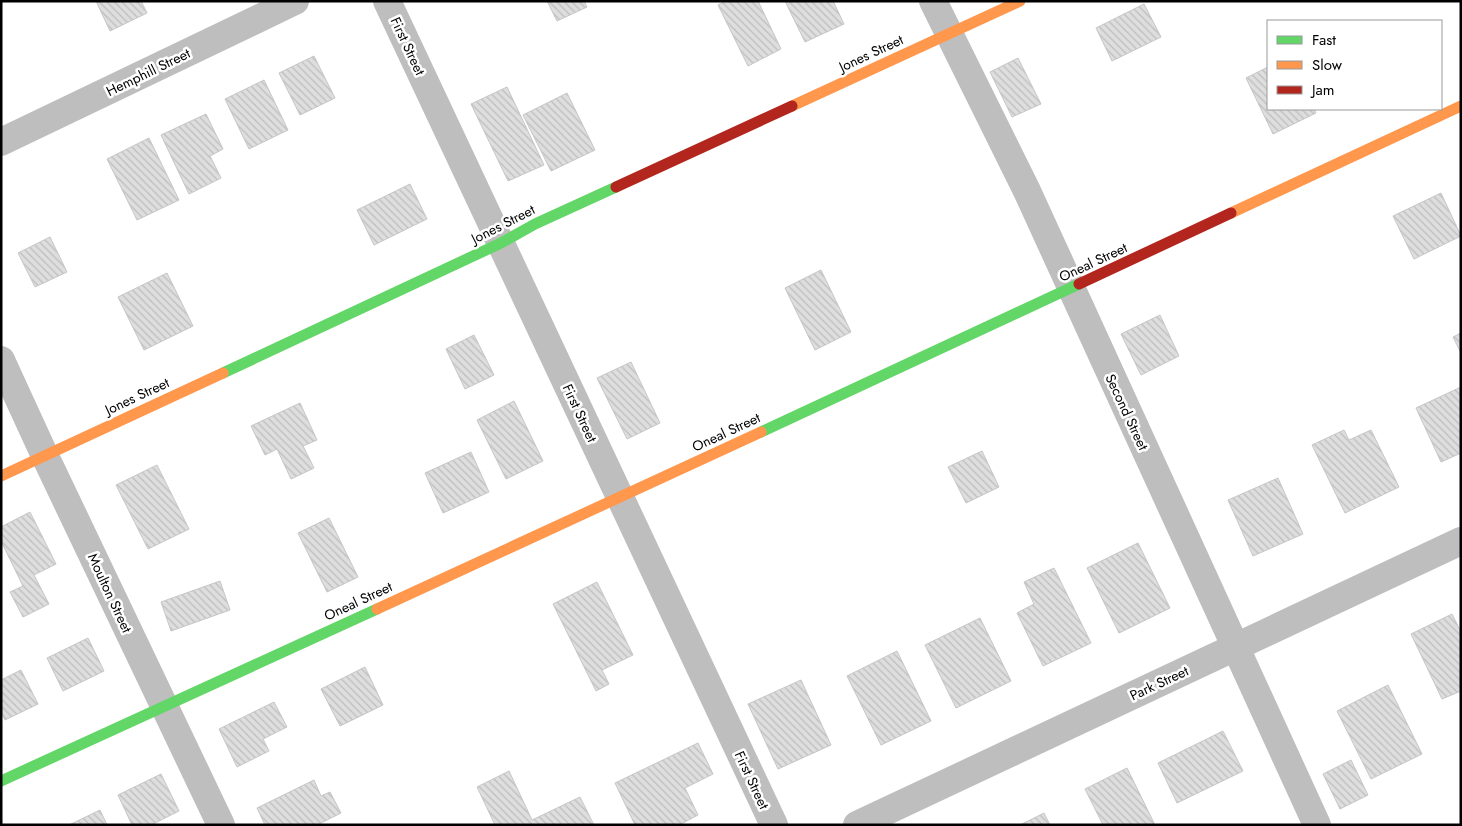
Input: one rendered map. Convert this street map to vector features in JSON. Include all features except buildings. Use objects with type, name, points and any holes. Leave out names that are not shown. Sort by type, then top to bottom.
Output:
[{"type":"street","name":"Hemphill Street","points":[[1,142],[295,1]]},
{"type":"street","name":"First Street","points":[[387,1],[774,825]]},
{"type":"street","name":"Second Street","points":[[933,1],[1027,191],[1318,825]]},
{"type":"street","name":"Jones Street","points":[[1,476],[501,243],[535,224],[1020,1]]},
{"type":"street","name":"Oneal Street","points":[[1,781],[620,498],[1461,106]]},
{"type":"street","name":"Moulton Street","points":[[1,360],[221,825]]},
{"type":"street","name":"Park Street","points":[[857,825],[1461,541]]},
{"type":"traffic: fast","points":[[223,373],[616,187]]},
{"type":"traffic: fast","points":[[761,432],[1079,284]]},
{"type":"traffic: fast","points":[[1,781],[377,609]]},
{"type":"traffic: slow","points":[[792,106],[1020,1]]},
{"type":"traffic: slow","points":[[1231,213],[1461,106]]},
{"type":"traffic: slow","points":[[1,476],[223,373]]},
{"type":"traffic: slow","points":[[377,609],[761,432]]},
{"type":"traffic: jam","points":[[616,187],[792,106]]},
{"type":"traffic: jam","points":[[1079,284],[1231,213]]}]
